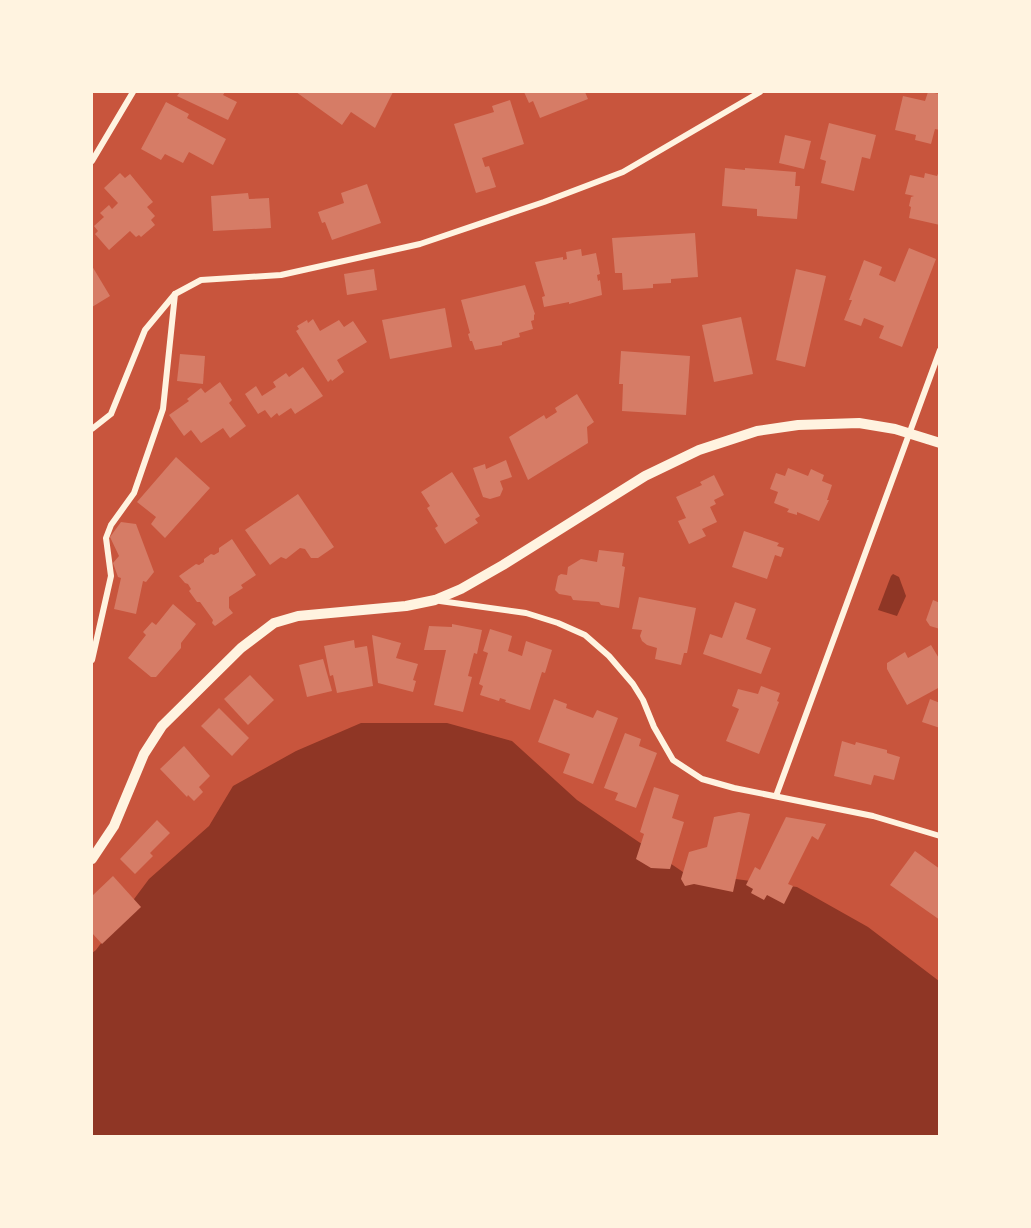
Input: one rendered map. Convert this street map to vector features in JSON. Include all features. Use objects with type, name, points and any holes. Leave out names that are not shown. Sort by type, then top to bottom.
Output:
[{"type":"street","points":[[92,161],[133,92]]},
{"type":"street","points":[[92,429],[111,414],[145,330],[176,294],[201,280],[281,275],[420,244],[544,202],[623,172],[760,92]]},
{"type":"street","points":[[92,660],[111,576],[106,538],[111,525],[135,493],[163,409],[176,294]]},
{"type":"street","points":[[776,796],[939,350]]},
{"type":"street","points":[[92,859],[114,826],[144,754],[157,733],[192,696],[263,630],[284,619],[399,607],[435,600],[502,565],[645,476],[717,444],[757,432],[798,425],[859,423],[909,433],[939,444]]},
{"type":"street","points":[[435,600],[526,614],[558,623],[585,635],[609,656],[633,684],[673,760],[702,779],[734,788],[873,816],[939,836]]},
{"type":"shaded area","points":[[893,574],[899,577],[906,596],[897,616],[878,610]]},
{"type":"shaded area","points":[[361,723],[447,723],[512,741],[577,800],[683,872],[797,887],[868,927],[939,981],[939,1136],[92,1136],[92,953],[149,879],[209,826],[233,786],[296,751]]},
{"type":"building","points":[[180,92],[225,92],[223,95],[237,102],[228,120],[177,96]]},
{"type":"building","points":[[296,92],[393,92],[375,128],[351,112],[342,125]]},
{"type":"building","points":[[524,92],[585,92],[588,99],[540,118],[533,101],[529,103]]},
{"type":"building","points":[[928,92],[940,94],[940,130],[935,129],[931,144],[915,140],[916,135],[895,130],[903,96],[925,101]]},
{"type":"building","points":[[510,100],[524,144],[482,158],[485,167],[489,166],[496,187],[476,193],[454,124],[494,112],[492,106]]},
{"type":"building","points":[[166,102],[189,114],[187,118],[226,139],[213,165],[189,152],[183,163],[165,154],[161,160],[141,149]]},
{"type":"building","points":[[829,123],[876,135],[870,159],[862,157],[854,191],[821,183],[826,161],[820,159]]},
{"type":"building","points":[[785,135],[811,141],[804,169],[779,163]]},
{"type":"building","points":[[725,168],[796,172],[795,186],[800,186],[797,219],[757,216],[757,209],[722,206]]},
{"type":"building","points":[[940,169],[940,225],[909,218],[911,197],[914,196],[905,194],[910,175],[924,178],[925,173],[937,176]]},
{"type":"building","points":[[120,173],[125,178],[130,174],[153,202],[147,207],[155,216],[151,220],[155,225],[141,237],[139,235],[136,237],[130,231],[109,250],[95,234],[98,231],[94,226],[104,217],[100,213],[109,205],[112,209],[118,203],[104,188]]},
{"type":"building","points":[[367,184],[381,223],[332,240],[318,212],[344,203],[341,193]]},
{"type":"building","points":[[248,193],[249,199],[269,198],[271,228],[213,231],[211,196]]},
{"type":"building","points":[[695,233],[698,277],[671,279],[671,283],[653,284],[653,288],[623,290],[622,273],[615,273],[612,238]]},
{"type":"building","points":[[909,248],[936,259],[902,347],[879,338],[884,326],[864,318],[861,326],[844,320],[864,260],[882,267],[879,275],[895,282]]},
{"type":"building","points":[[581,249],[582,256],[596,253],[600,274],[597,275],[602,295],[569,304],[569,302],[544,307],[542,297],[545,296],[535,262],[563,257],[563,260],[567,259],[566,252]]},
{"type":"building","points":[[92,266],[110,296],[92,307]]},
{"type":"building","points":[[374,269],[377,290],[347,295],[344,274]]},
{"type":"building","points":[[796,269],[826,276],[805,367],[776,360]]},
{"type":"building","points":[[525,285],[535,314],[534,320],[531,321],[533,329],[519,333],[520,337],[502,342],[502,345],[475,350],[468,334],[470,333],[461,300]]},
{"type":"building","points":[[445,308],[452,347],[390,359],[382,320]]},
{"type":"building","points":[[741,317],[753,374],[714,382],[702,325]]},
{"type":"building","points":[[313,319],[320,331],[339,320],[344,327],[353,321],[367,342],[337,360],[344,372],[332,381],[331,379],[328,382],[296,331],[299,329],[297,326]]},
{"type":"building","points":[[621,351],[690,356],[686,415],[622,411],[623,384],[619,384]]},
{"type":"building","points":[[180,354],[205,356],[203,384],[177,381]]},
{"type":"building","points":[[303,367],[323,396],[295,414],[291,408],[271,418],[265,410],[258,414],[245,394],[256,386],[262,396],[276,387],[273,382],[286,373],[289,377]]},
{"type":"building","points":[[220,382],[232,400],[229,403],[246,426],[230,438],[223,428],[201,443],[191,430],[184,436],[169,415],[189,401],[187,399],[201,388],[205,393]]},
{"type":"building","points":[[577,394],[594,422],[587,427],[588,443],[528,480],[509,437],[544,415],[546,419],[557,412],[555,408]]},
{"type":"building","points":[[176,457],[210,488],[165,538],[151,524],[156,517],[137,502]]},
{"type":"building","points":[[506,460],[512,477],[500,481],[503,489],[500,496],[490,499],[483,497],[473,468],[485,464],[486,469]]},
{"type":"building","points":[[788,468],[808,476],[811,469],[824,475],[822,481],[832,485],[827,500],[829,500],[819,521],[797,512],[797,515],[787,512],[789,509],[774,503],[778,492],[770,489],[776,473],[785,476]]},
{"type":"building","points":[[452,472],[480,516],[475,519],[478,523],[445,544],[435,528],[438,526],[421,492]]},
{"type":"building","points":[[714,475],[724,495],[714,500],[716,504],[710,507],[717,522],[702,529],[706,536],[689,544],[678,521],[686,518],[676,497],[702,485],[700,482]]},
{"type":"building","points":[[298,494],[334,547],[318,558],[311,558],[305,549],[300,548],[286,559],[281,557],[270,565],[245,530]]},
{"type":"building","points":[[121,522],[136,524],[154,572],[146,582],[143,581],[136,614],[114,609],[121,578],[118,577],[113,563],[119,556],[110,537]]},
{"type":"building","points":[[744,531],[779,543],[777,546],[784,548],[781,557],[775,555],[767,579],[732,567]]},
{"type":"building","points":[[232,539],[256,575],[241,585],[243,588],[229,597],[229,608],[233,613],[215,626],[200,602],[197,602],[189,591],[191,589],[188,584],[179,576],[196,564],[204,562],[204,559],[211,554],[219,552],[219,548]]},
{"type":"building","points":[[599,550],[624,553],[622,566],[625,567],[619,608],[601,605],[599,602],[573,600],[571,596],[559,594],[555,590],[558,576],[567,575],[568,567],[581,559],[597,562]]},
{"type":"building","points":[[639,597],[696,608],[687,653],[684,653],[681,665],[655,659],[657,648],[642,641],[640,636],[642,630],[632,629]]},
{"type":"building","points":[[933,600],[940,603],[940,629],[930,626],[926,620]]},
{"type":"building","points":[[735,602],[756,609],[746,639],[771,648],[761,674],[703,654],[710,634],[722,638]]},
{"type":"building","points":[[173,604],[196,624],[181,643],[181,648],[156,677],[151,677],[128,658],[146,635],[143,632],[152,622],[156,625]]},
{"type":"building","points":[[452,624],[482,630],[477,654],[474,653],[468,676],[472,677],[463,712],[434,705],[446,650],[424,650],[429,626],[452,627]]},
{"type":"building","points":[[490,629],[512,636],[508,651],[522,656],[526,641],[552,650],[545,673],[542,672],[530,710],[505,702],[506,700],[500,698],[499,701],[480,695],[483,686],[479,684],[488,653],[483,651]]},
{"type":"building","points":[[372,635],[401,643],[396,658],[418,664],[413,680],[416,681],[413,692],[378,683]]},
{"type":"building","points":[[354,640],[355,648],[367,646],[373,686],[337,693],[333,675],[330,676],[324,646]]},
{"type":"building","points":[[931,645],[940,660],[940,687],[907,705],[887,669],[887,663],[905,652],[908,658]]},
{"type":"building","points":[[323,659],[332,691],[307,697],[299,665]]},
{"type":"building","points":[[250,675],[274,700],[248,725],[224,699]]},
{"type":"building","points":[[761,686],[780,693],[777,701],[779,702],[759,754],[726,741],[739,709],[732,706],[738,689],[758,694]]},
{"type":"building","points":[[554,699],[567,704],[566,708],[593,718],[597,710],[618,718],[593,784],[563,773],[570,754],[538,742]]},
{"type":"building","points":[[930,699],[940,703],[940,728],[922,722]]},
{"type":"building","points":[[219,708],[249,738],[232,756],[201,726]]},
{"type":"building","points":[[625,733],[641,739],[639,746],[657,753],[636,808],[615,800],[618,793],[604,788]]},
{"type":"building","points":[[842,741],[887,750],[887,753],[900,757],[894,780],[874,775],[871,785],[834,776]]},
{"type":"building","points":[[184,746],[210,776],[199,787],[203,792],[194,801],[188,795],[187,797],[160,769]]},
{"type":"building","points":[[654,787],[679,795],[672,818],[684,822],[670,869],[651,868],[636,859],[644,834],[640,832]]},
{"type":"building","points":[[739,812],[750,814],[733,892],[694,884],[685,886],[681,879],[689,852],[707,847],[714,817]]},
{"type":"building","points":[[786,817],[826,824],[818,840],[812,836],[788,884],[793,886],[784,904],[767,895],[764,900],[751,893],[753,889],[746,885],[755,867],[760,870]]},
{"type":"building","points":[[157,820],[170,833],[150,853],[153,856],[135,874],[120,859]]},
{"type":"building","points":[[915,851],[940,869],[940,920],[890,885]]},
{"type":"building","points":[[113,876],[141,907],[102,944],[92,933],[92,896]]}]
